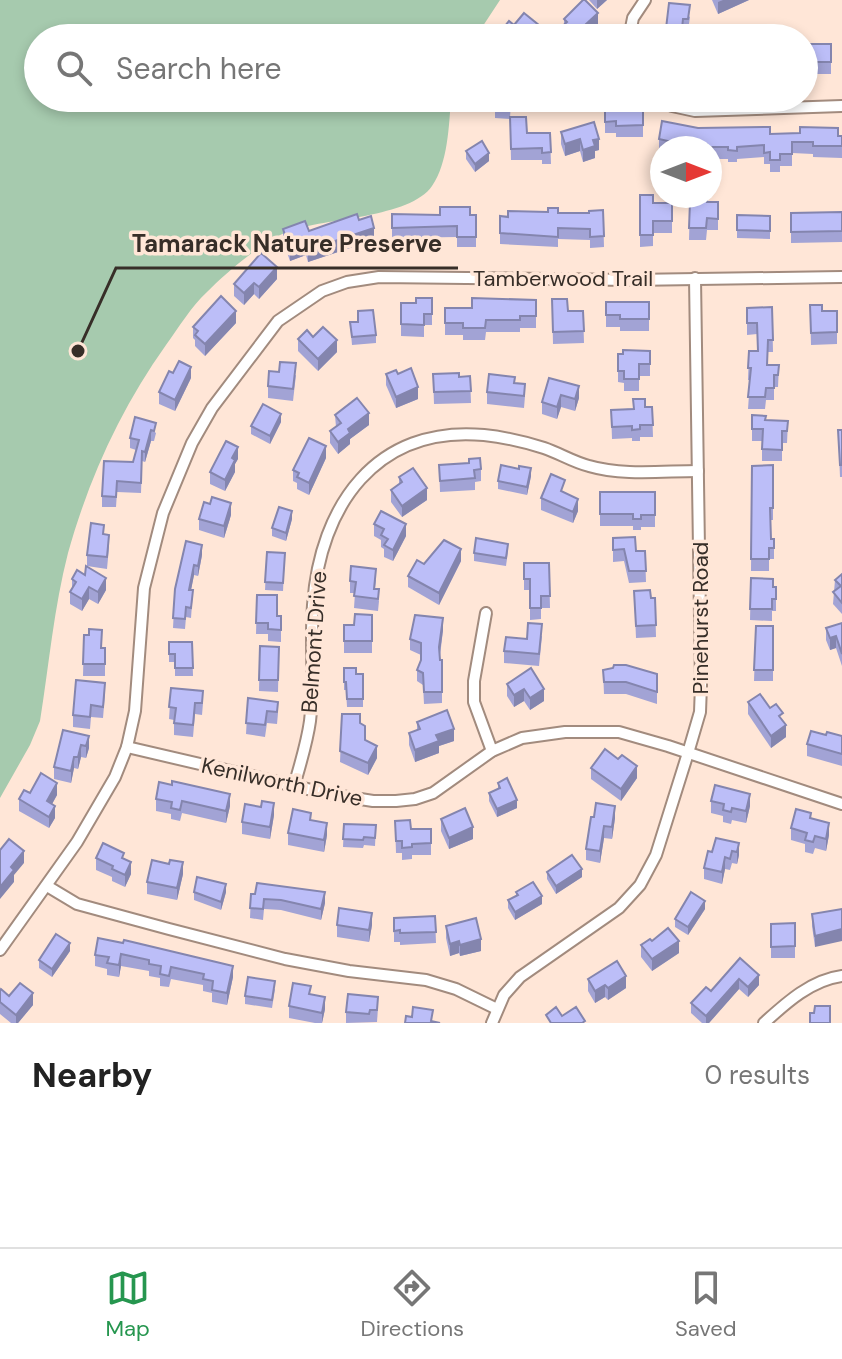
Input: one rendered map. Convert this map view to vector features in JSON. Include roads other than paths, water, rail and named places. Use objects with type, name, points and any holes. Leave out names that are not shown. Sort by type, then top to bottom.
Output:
[{"type":"street","points":[[632,24],[645,0]]},
{"type":"street","points":[[818,107],[842,106]]},
{"type":"street","name":"Tamberwood Trail","points":[[0,950],[102,802],[127,747],[135,711],[139,620],[163,513],[192,443],[212,408],[278,321],[322,291],[347,282],[379,277],[842,277]]},
{"type":"street","name":"Pinehurst Road","points":[[492,1023],[504,995],[520,977],[619,908],[640,885],[656,855],[698,719],[701,685],[695,278]]},
{"type":"street","name":"Belmont Drive","points":[[294,786],[310,721],[313,604],[322,550],[333,519],[349,492],[367,471],[389,453],[432,437],[484,435],[544,448],[588,466],[613,471],[698,471]]},
{"type":"street","points":[[486,613],[474,681],[474,702],[492,751]]},
{"type":"street","name":"Kenilworth Drive","points":[[127,747],[373,801],[415,799],[433,793],[492,751],[522,738],[565,732],[619,732],[842,804]]},
{"type":"street","points":[[47,886],[77,904],[138,921],[285,959],[349,971],[426,980],[456,989],[497,1009]]},
{"type":"street","points":[[764,1023],[795,996],[842,976]]},
{"type":"place","name":"Tamarack Nature Preserve","points":[[78,351]]}]
